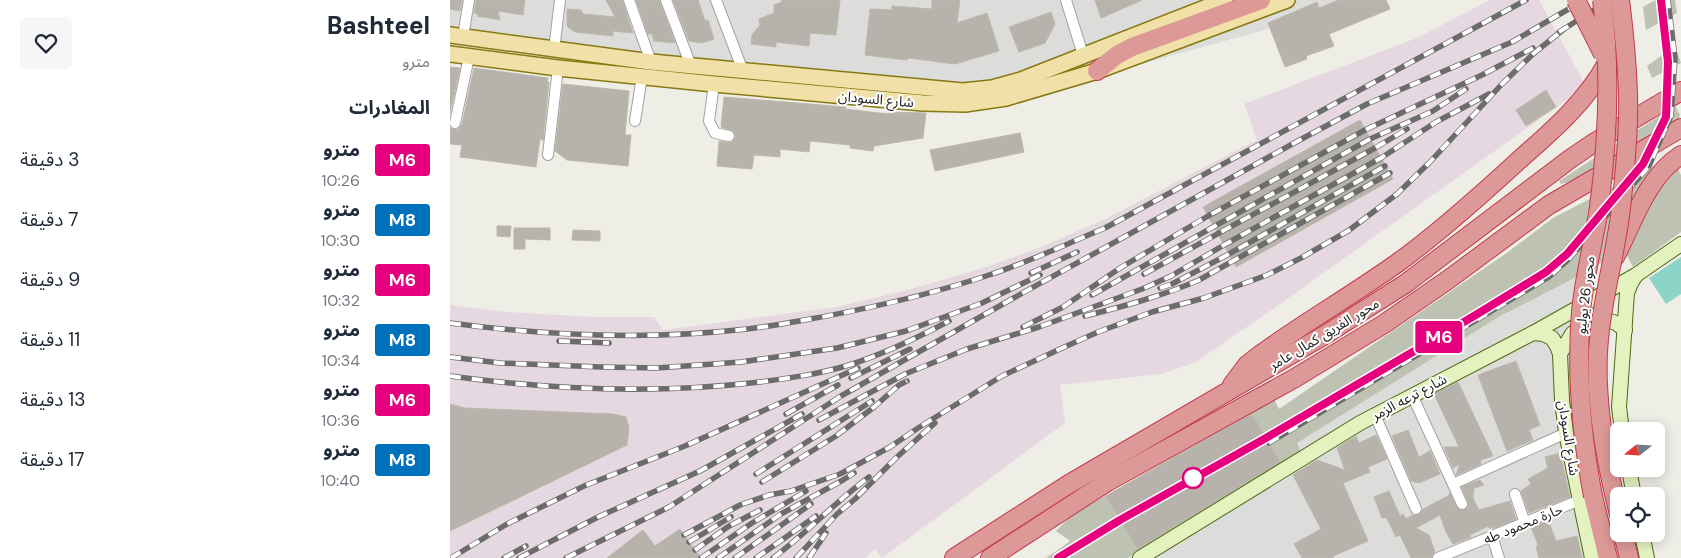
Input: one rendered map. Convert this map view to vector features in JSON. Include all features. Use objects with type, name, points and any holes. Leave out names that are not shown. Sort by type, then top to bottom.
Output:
[{"type":"highway","points":[[1097,71],[1117,55],[1132,47],[1262,0]]},
{"type":"highway","points":[[1228,392],[1247,365],[1257,356],[1423,244],[1541,141],[1583,98],[1598,80],[1607,63],[1576,0]]},
{"type":"highway","name":"محور 26 يوليو","points":[[1602,0],[1607,63],[1606,138],[1598,209],[1581,310],[1578,372],[1586,498],[1608,558]]},
{"type":"highway","name":"محور 26 يوليو","points":[[1612,487],[1602,428],[1598,369],[1599,340],[1620,211],[1627,138],[1628,96],[1620,0]]},
{"type":"highway","name":"محور الفريق كمال عامر","points":[[954,558],[1069,484],[1328,333],[1405,284],[1570,159],[1681,91]]},
{"type":"highway","name":"محور الفريق كمال عامر","points":[[990,558],[1107,482],[1340,352],[1416,302],[1549,205],[1681,128]]},
{"type":"highway","points":[[1611,264],[1653,182],[1667,164],[1681,155]]},
{"type":"highway","points":[[1625,542],[1628,558]]},
{"type":"main road","name":"شارع السودان","points":[[456,36],[651,62],[963,91],[1007,84],[1225,0]]},
{"type":"main road","name":"شارع السودان","points":[[450,54],[558,68],[714,84],[924,103],[965,104],[1006,98],[1097,71],[1288,0]]},
{"type":"street","points":[[456,36],[469,0]]},
{"type":"street","points":[[554,50],[560,0]]},
{"type":"street","points":[[629,0],[651,62]]},
{"type":"street","points":[[666,0],[691,66]]},
{"type":"street","points":[[716,0],[743,70]]},
{"type":"street","points":[[1066,0],[1083,55]]},
{"type":"street","points":[[455,123],[468,57]]},
{"type":"street","points":[[548,155],[558,68]]},
{"type":"street","points":[[635,121],[642,76]]},
{"type":"street","points":[[714,84],[709,121],[715,132],[729,136]]},
{"type":"street","name":"شارع ترعه الزمر","points":[[1140,558],[1375,415],[1533,332],[1636,275],[1681,244]]},
{"type":"street","points":[[1621,422],[1620,407],[1627,293],[1636,275]]},
{"type":"street","points":[[1560,354],[1572,334],[1577,330],[1607,320],[1616,323],[1625,330]]},
{"type":"street","points":[[1533,332],[1552,338],[1560,354]]},
{"type":"street","name":"شارع السودان","points":[[1560,354],[1566,433],[1586,498],[1592,558]]},
{"type":"street","points":[[1412,395],[1462,504]]},
{"type":"street","points":[[1375,415],[1416,508]]},
{"type":"street","points":[[1453,484],[1566,433]]},
{"type":"street","points":[[1514,494],[1525,523]]},
{"type":"street","name":"حارة محمود طه","points":[[1438,558],[1458,554],[1492,536],[1586,498]]},
{"type":"street","points":[[1492,536],[1499,558]]},
{"type":"street","points":[[1644,542],[1647,558]]},
{"type":"shaded area","points":[[450,0],[1373,0],[1000,103],[450,32]]},
{"type":"shaded area","points":[[1490,0],[1539,0],[1586,86],[1266,314],[1194,363],[1161,374],[1060,385],[1065,423],[882,558],[875,549],[865,558],[450,558],[450,305],[506,312],[594,317],[654,317],[663,330],[837,307],[915,288],[986,267],[1044,246],[1105,219],[1257,140],[1244,104],[1417,38]]},
{"type":"shaded area","points":[[1655,0],[1675,0],[1677,13],[1646,30],[1643,7]]},
{"type":"shaded area","points":[[1675,46],[1681,63],[1652,78],[1647,66]]},
{"type":"shaded area","points":[[1675,106],[1680,115],[1677,126],[1574,181],[1561,184],[1559,181]]},
{"type":"shaded area","points":[[1659,163],[1664,185],[1678,169],[1681,175],[1681,232],[1633,267],[1624,250],[1500,316],[1297,443],[1304,461],[1127,558],[1047,558],[1070,541],[1056,531],[1072,515],[1274,399],[1279,409],[1508,252],[1553,218]]},
{"type":"shaded area","points":[[1681,257],[1681,294],[1666,304],[1649,278]]},
{"type":"shaded area","points":[[1577,272],[1603,558],[1043,558]]},
{"type":"building","points":[[450,0],[462,0],[460,11],[450,9]]},
{"type":"building","points":[[476,0],[525,0],[523,15],[498,11],[500,20],[477,16],[478,14],[474,13]]},
{"type":"building","points":[[606,0],[622,0],[633,33],[613,31],[613,36],[575,32],[567,26],[567,9],[581,10],[583,14],[615,17]]},
{"type":"building","points":[[636,0],[659,0],[675,43],[654,41],[652,34],[648,34]]},
{"type":"building","points":[[673,0],[698,0],[705,21],[708,20],[714,39],[702,43],[689,41]]},
{"type":"building","points":[[781,0],[840,0],[836,35],[810,33],[809,46],[776,42],[776,47],[751,44],[752,35],[760,25],[759,19],[774,13],[774,5],[782,2]]},
{"type":"building","points":[[932,0],[960,0],[957,23],[987,13],[999,51],[955,64],[865,55],[870,9],[892,10],[892,6],[932,9]]},
{"type":"building","points":[[1095,0],[1142,0],[1101,18]]},
{"type":"building","points":[[1339,0],[1386,0],[1390,9],[1329,34],[1334,46],[1306,56],[1307,59],[1285,67],[1268,23],[1317,2],[1319,8]]},
{"type":"building","points":[[1051,12],[1055,24],[1045,43],[1019,52],[1009,27]]},
{"type":"building","points":[[450,67],[460,68],[450,113]]},
{"type":"building","points":[[474,68],[548,78],[543,141],[540,138],[536,167],[460,157],[462,145],[450,144],[450,128],[457,130],[462,124]]},
{"type":"building","points":[[563,84],[629,91],[625,135],[631,135],[628,166],[567,160],[555,151]]},
{"type":"building","points":[[1546,90],[1556,107],[1526,126],[1516,110]]},
{"type":"building","points":[[724,97],[846,107],[845,109],[888,114],[888,112],[926,113],[923,138],[874,146],[873,151],[850,148],[850,145],[810,141],[809,152],[780,149],[780,157],[754,155],[752,169],[717,166],[719,141],[731,143],[736,137],[733,131],[721,127]]},
{"type":"building","points":[[1360,120],[1393,179],[1236,267],[1203,207]]},
{"type":"building","points":[[1020,133],[1024,152],[935,171],[930,150]]},
{"type":"building","points":[[497,226],[511,226],[510,237],[497,236]]},
{"type":"building","points":[[514,228],[550,228],[550,240],[525,239],[525,249],[514,249]]},
{"type":"building","points":[[573,230],[600,231],[600,241],[572,240]]},
{"type":"building","points":[[1516,361],[1540,425],[1529,430],[1533,440],[1507,451],[1478,375]]},
{"type":"building","points":[[1458,382],[1493,456],[1480,460],[1481,464],[1456,475],[1460,464],[1453,468],[1444,447],[1459,447],[1434,394]]},
{"type":"building","points":[[450,404],[465,408],[614,414],[626,417],[629,428],[627,445],[450,531]]},
{"type":"building","points":[[1252,414],[1280,462],[1138,549],[1106,496]]},
{"type":"building","points":[[1408,430],[1419,457],[1430,451],[1440,474],[1419,483],[1411,481],[1392,436]]},
{"type":"building","points":[[1376,435],[1387,459],[1368,467],[1370,472],[1343,483],[1368,541],[1333,556],[1334,558],[1302,558],[1294,544],[1321,529],[1293,475],[1317,460],[1345,470],[1337,448],[1356,436],[1359,443]]},
{"type":"building","points":[[1560,453],[1570,497],[1529,513],[1521,491],[1531,484],[1528,479],[1548,468],[1545,457]]},
{"type":"building","points":[[1480,480],[1484,485],[1474,488],[1473,498],[1479,510],[1510,501],[1516,519],[1497,527],[1489,528],[1488,526],[1470,535],[1471,537],[1453,544],[1440,515],[1416,528],[1429,535],[1435,552],[1431,558],[1411,558],[1400,535],[1396,537],[1386,517],[1382,518],[1374,497],[1389,491],[1400,516],[1403,514],[1406,519],[1412,515],[1419,515],[1423,509],[1448,496],[1450,493],[1456,507],[1462,511],[1469,504],[1462,487]]},
{"type":"building","points":[[1548,520],[1556,541],[1577,536],[1582,558],[1539,558],[1536,547],[1538,545],[1531,527]]},
{"type":"building","points":[[680,529],[701,558],[607,558],[643,530],[655,546]]},
{"type":"railway","points":[[450,323],[561,334],[673,335],[747,329],[847,312],[894,302],[963,283],[1001,271],[1105,228],[1526,0]]},
{"type":"railway","points":[[566,558],[669,507],[841,396],[1296,142],[1367,104],[1512,42],[1584,0]]},
{"type":"railway","points":[[1559,32],[1610,0]]},
{"type":"railway","points":[[1269,443],[1549,277],[1569,259],[1649,166],[1671,116],[1675,58],[1668,0]]},
{"type":"railway","points":[[684,535],[740,505],[769,495],[791,491],[840,474],[890,447],[1002,376],[1060,349],[1098,332],[1152,312],[1204,298],[1267,275],[1348,231],[1397,194],[1430,162],[1502,84],[1533,54],[1564,29]]},
{"type":"railway","points":[[1023,327],[1063,307],[1120,268],[1208,216],[1365,130],[1482,75],[1533,48]]},
{"type":"railway","points":[[1092,295],[1370,139],[1433,111],[1466,89]]},
{"type":"railway","points":[[819,420],[905,374],[967,349],[1039,327],[1142,289],[1171,276],[1381,158],[1436,122],[1489,94]]},
{"type":"railway","points":[[1144,274],[1407,129]]},
{"type":"railway","points":[[1160,288],[1172,284],[1229,254],[1385,166]]},
{"type":"railway","points":[[1085,316],[1143,300],[1199,280],[1390,173]]},
{"type":"railway","points":[[1031,273],[1077,252]]},
{"type":"railway","points":[[450,357],[500,363],[657,368],[741,362],[837,348],[906,331],[982,303],[1040,275]]},
{"type":"railway","points":[[450,376],[527,385],[605,389],[683,388],[760,382],[816,373],[849,365],[875,356],[949,321]]},
{"type":"railway","points":[[559,341],[609,343]]},
{"type":"railway","points":[[851,378],[910,349]]},
{"type":"railway","points":[[451,558],[507,524],[584,486],[685,446],[858,368]]},
{"type":"railway","points":[[762,482],[836,436],[899,385],[907,381]]},
{"type":"railway","points":[[786,414],[838,385]]},
{"type":"railway","points":[[756,474],[872,401]]},
{"type":"railway","points":[[519,558],[598,517],[700,471],[802,414]]},
{"type":"railway","points":[[796,558],[837,514],[935,423]]},
{"type":"railway","points":[[718,558],[781,514],[854,473]]},
{"type":"railway","points":[[773,558],[869,477]]},
{"type":"railway","points":[[701,558],[752,523],[806,491]]},
{"type":"railway","points":[[735,558],[811,504]]},
{"type":"railway","points":[[695,550],[729,526],[760,510]]},
{"type":"railway","points":[[756,558],[816,516]]},
{"type":"railway","points":[[689,542],[731,517]]},
{"type":"railway","points":[[1058,558],[1120,520]]},
{"type":"railway","points":[[809,558],[826,533]]},
{"type":"railway","points":[[504,558],[526,546]]},
{"type":"metro line","name":"M6","points":[[1058,558],[1187,481],[1266,438],[1474,316],[1546,272],[1567,254],[1643,164],[1666,117],[1668,62],[1661,0]]}]
